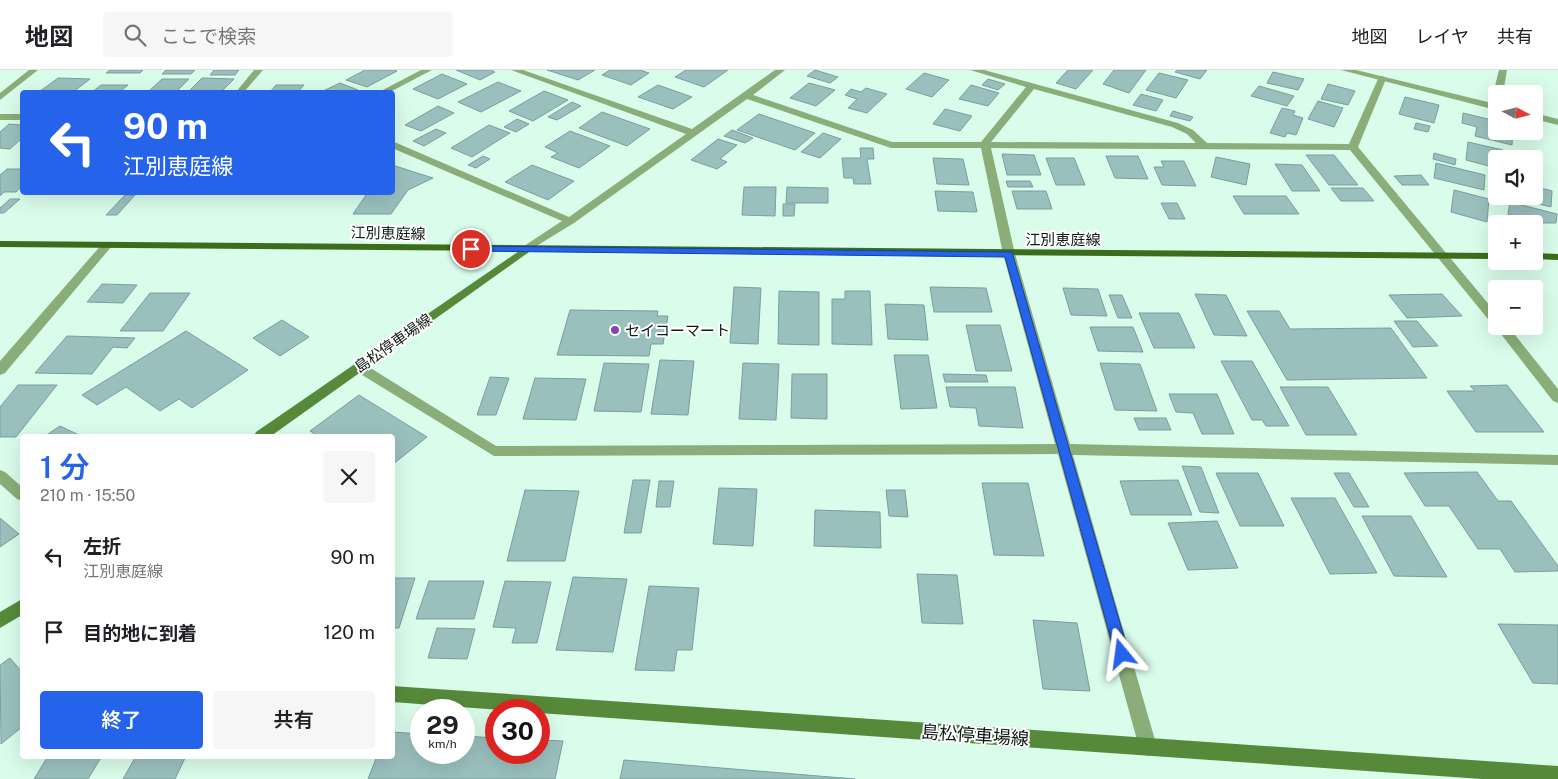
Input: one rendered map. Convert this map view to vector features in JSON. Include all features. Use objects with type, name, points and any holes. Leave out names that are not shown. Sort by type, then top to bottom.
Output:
[{"type":"main road","name":"江別恵庭線","points":[[0,244],[1009,254],[1488,256]]},
{"type":"main road","name":"島松停車場線","points":[[264,434],[525,250]]},
{"type":"main road","points":[[1543,256],[1558,256]]},
{"type":"main road","points":[[0,621],[20,607]]},
{"type":"main road","name":"島松停車場線","points":[[395,694],[1558,775]]},
{"type":"street","points":[[0,98],[34,70]]},
{"type":"street","points":[[242,90],[259,70]]},
{"type":"street","points":[[388,90],[428,70]]},
{"type":"street","points":[[515,70],[693,133]]},
{"type":"street","points":[[525,250],[781,70]]},
{"type":"street","points":[[974,70],[1175,125],[1190,132],[1203,144]]},
{"type":"street","points":[[1345,70],[1488,103]]},
{"type":"street","points":[[1500,85],[1503,70]]},
{"type":"street","points":[[1352,147],[1382,79]]},
{"type":"street","points":[[985,144],[1032,86]]},
{"type":"street","points":[[745,95],[891,145],[1203,144],[1352,147],[1488,311]]},
{"type":"street","points":[[0,117],[20,117]]},
{"type":"street","points":[[1543,118],[1558,122]]},
{"type":"street","points":[[985,144],[1009,254],[1148,747]]},
{"type":"street","points":[[395,145],[570,220]]},
{"type":"street","points":[[0,370],[106,244]]},
{"type":"street","points":[[1507,335],[1558,398]]},
{"type":"street","points":[[360,367],[494,451],[1064,449],[1558,460]]},
{"type":"street","points":[[0,476],[20,493]]},
{"type":"building","points":[[110,70],[143,70],[140,73],[106,73]]},
{"type":"building","points":[[166,70],[195,70],[191,74],[162,74]]},
{"type":"building","points":[[214,70],[239,70],[235,75],[210,75]]},
{"type":"building","points":[[365,70],[397,71],[367,87],[346,80]]},
{"type":"building","points":[[456,70],[491,70],[495,72],[480,80]]},
{"type":"building","points":[[547,70],[595,70],[578,80]]},
{"type":"building","points":[[610,70],[640,70],[649,73],[631,85],[602,75]]},
{"type":"building","points":[[686,70],[728,70],[704,87],[675,77]]},
{"type":"building","points":[[815,70],[838,77],[830,83],[807,76]]},
{"type":"building","points":[[1068,70],[1093,70],[1076,89],[1056,83]]},
{"type":"building","points":[[1114,70],[1146,70],[1129,93],[1103,84]]},
{"type":"building","points":[[1177,70],[1207,70],[1200,79],[1175,72]]},
{"type":"building","points":[[1273,72],[1304,79],[1298,90],[1267,83]]},
{"type":"building","points":[[924,73],[949,80],[932,97],[906,89]]},
{"type":"building","points":[[1159,73],[1188,80],[1176,98],[1146,90]]},
{"type":"building","points":[[442,74],[467,84],[438,99],[413,89]]},
{"type":"building","points":[[58,78],[90,79],[76,90],[42,90]]},
{"type":"building","points":[[202,78],[234,79],[223,90],[190,90]]},
{"type":"building","points":[[162,79],[189,79],[178,90],[150,90]]},
{"type":"building","points":[[988,79],[1005,84],[998,90],[982,85]]},
{"type":"building","points":[[498,82],[521,91],[481,112],[458,102]]},
{"type":"building","points":[[340,83],[358,90],[325,90]]},
{"type":"building","points":[[809,83],[835,90],[816,106],[790,98]]},
{"type":"building","points":[[1328,84],[1355,91],[1348,105],[1321,99]]},
{"type":"building","points":[[101,85],[128,85],[122,90],[95,90]]},
{"type":"building","points":[[276,85],[304,85],[300,90],[272,90]]},
{"type":"building","points":[[658,85],[692,97],[673,109],[638,97]]},
{"type":"building","points":[[971,85],[999,93],[988,106],[959,99]]},
{"type":"building","points":[[1259,86],[1294,96],[1287,106],[1251,96]]},
{"type":"building","points":[[866,88],[887,94],[867,113],[848,108],[857,99],[845,95],[851,89],[861,92]]},
{"type":"building","points":[[544,91],[568,100],[533,121],[509,111]]},
{"type":"building","points":[[1141,94],[1163,100],[1156,111],[1133,105]]},
{"type":"building","points":[[1405,97],[1439,105],[1434,123],[1399,114]]},
{"type":"building","points":[[1318,101],[1343,108],[1334,127],[1308,119]]},
{"type":"building","points":[[572,102],[581,106],[557,120],[548,117]]},
{"type":"building","points":[[438,106],[454,113],[421,131],[405,125]]},
{"type":"building","points":[[1282,108],[1295,111],[1293,115],[1303,118],[1296,135],[1287,133],[1285,137],[1270,133]]},
{"type":"building","points":[[945,109],[972,116],[960,131],[933,124]]},
{"type":"building","points":[[1173,111],[1193,117],[1190,121],[1170,116]]},
{"type":"building","points":[[602,112],[650,129],[627,146],[579,128]]},
{"type":"building","points":[[1463,113],[1488,119],[1488,139],[1475,136],[1477,127],[1462,123]]},
{"type":"building","points":[[759,114],[815,133],[795,150],[737,130]]},
{"type":"building","points":[[517,119],[529,124],[516,132],[504,127]]},
{"type":"building","points":[[1416,123],[1430,126],[1428,132],[1414,129]]},
{"type":"building","points":[[9,124],[20,125],[20,140],[10,149],[0,148],[0,132]]},
{"type":"building","points":[[489,125],[510,133],[472,157],[451,148]]},
{"type":"building","points":[[436,129],[446,133],[424,146],[413,141]]},
{"type":"building","points":[[732,130],[753,138],[745,143],[724,136]]},
{"type":"building","points":[[570,131],[610,146],[579,168],[551,157],[558,153],[545,147]]},
{"type":"building","points":[[823,133],[841,139],[820,158],[801,152]]},
{"type":"building","points":[[718,139],[737,145],[720,159],[727,162],[717,169],[691,160]]},
{"type":"building","points":[[1491,140],[1512,140],[1512,145]]},
{"type":"building","points":[[1468,142],[1503,150],[1488,150],[1488,166],[1466,160]]},
{"type":"building","points":[[860,148],[873,148],[874,159],[867,159],[871,184],[854,184],[853,178],[844,178],[842,158],[861,158]]},
{"type":"building","points":[[1434,153],[1456,159],[1455,165],[1433,159]]},
{"type":"building","points":[[1002,154],[1034,155],[1041,175],[1007,175]]},
{"type":"building","points":[[1306,155],[1334,155],[1358,185],[1329,185]]},
{"type":"building","points":[[483,156],[490,159],[476,168],[468,165]]},
{"type":"building","points":[[1106,156],[1138,156],[1148,179],[1115,178]]},
{"type":"building","points":[[1216,157],[1250,164],[1246,185],[1211,177]]},
{"type":"building","points":[[933,158],[963,159],[969,185],[937,184]]},
{"type":"building","points":[[1046,158],[1074,158],[1085,185],[1056,185]]},
{"type":"building","points":[[1161,161],[1184,161],[1196,186],[1162,185],[1154,167],[1164,167]]},
{"type":"building","points":[[1436,163],[1485,175],[1484,190],[1434,178]]},
{"type":"building","points":[[1275,164],[1302,165],[1320,191],[1292,191]]},
{"type":"building","points":[[532,165],[574,181],[548,200],[505,182]]},
{"type":"building","points":[[395,166],[433,178],[408,190],[391,214],[353,214],[366,195],[395,195]]},
{"type":"building","points":[[7,169],[20,169],[20,188],[16,192],[4,192],[0,196],[0,175]]},
{"type":"building","points":[[1421,175],[1429,185],[1402,185],[1394,176]]},
{"type":"building","points":[[1006,181],[1030,181],[1033,187],[1008,187]]},
{"type":"building","points":[[744,187],[776,187],[775,216],[742,215]]},
{"type":"building","points":[[787,187],[828,188],[828,203],[786,203]]},
{"type":"building","points":[[1331,188],[1363,188],[1374,201],[1341,201]]},
{"type":"building","points":[[1543,188],[1552,191],[1551,207],[1543,205]]},
{"type":"building","points":[[1454,190],[1488,199],[1487,222],[1451,212]]},
{"type":"building","points":[[935,191],[973,192],[977,212],[938,211]]},
{"type":"building","points":[[1012,191],[1046,191],[1052,209],[1017,209]]},
{"type":"building","points":[[125,195],[135,195],[117,215],[106,215]]},
{"type":"building","points":[[1233,196],[1286,196],[1299,214],[1244,214]]},
{"type":"building","points":[[10,199],[20,199],[4,213],[0,213],[0,208]]},
{"type":"building","points":[[1161,203],[1177,203],[1185,219],[1169,219]]},
{"type":"building","points":[[783,204],[795,204],[794,216],[783,216]]},
{"type":"building","points":[[1510,205],[1522,205],[1557,214],[1556,223],[1543,223],[1543,215],[1508,214]]},
{"type":"building","points":[[102,284],[137,285],[123,303],[87,302]]},
{"type":"building","points":[[734,287],[761,288],[758,344],[730,343]]},
{"type":"building","points":[[930,287],[986,288],[992,312],[934,312]]},
{"type":"building","points":[[1063,288],[1098,289],[1107,316],[1071,315]]},
{"type":"building","points":[[779,291],[819,292],[819,345],[778,344]]},
{"type":"building","points":[[845,291],[870,291],[872,345],[832,344],[832,299],[845,299]]},
{"type":"building","points":[[150,293],[190,293],[163,331],[120,331]]},
{"type":"building","points":[[1195,294],[1226,295],[1247,336],[1214,335]]},
{"type":"building","points":[[1442,294],[1462,316],[1407,318],[1389,295]]},
{"type":"building","points":[[1109,295],[1122,295],[1132,318],[1118,318]]},
{"type":"building","points":[[885,304],[924,305],[928,340],[888,339]]},
{"type":"building","name":"セイコーマート","points":[[570,310],[658,311],[657,316],[668,316],[663,344],[651,344],[649,356],[557,355]]},
{"type":"building","points":[[1247,311],[1279,311],[1290,329],[1391,328],[1427,378],[1287,380]]},
{"type":"building","points":[[1139,313],[1179,313],[1195,348],[1154,348]]},
{"type":"building","points":[[282,320],[309,337],[280,356],[253,338]]},
{"type":"building","points":[[1394,321],[1417,321],[1438,346],[1413,347]]},
{"type":"building","points":[[966,325],[1000,325],[1012,371],[976,371]]},
{"type":"building","points":[[1090,327],[1133,327],[1143,352],[1098,351]]},
{"type":"building","points":[[186,331],[248,370],[192,408],[179,399],[160,411],[126,387],[97,405],[82,395]]},
{"type":"building","points":[[67,336],[135,338],[127,348],[113,347],[92,374],[35,373]]},
{"type":"building","points":[[894,355],[928,355],[937,408],[901,409]]},
{"type":"building","points":[[660,360],[694,361],[688,415],[651,414]]},
{"type":"building","points":[[1221,361],[1252,361],[1289,426],[1266,426],[1262,420],[1252,420]]},
{"type":"building","points":[[604,363],[649,364],[641,412],[594,411]]},
{"type":"building","points":[[743,363],[779,364],[776,420],[739,419]]},
{"type":"building","points":[[1100,363],[1140,364],[1157,411],[1115,410]]},
{"type":"building","points":[[792,374],[827,374],[827,419],[791,418]]},
{"type":"building","points":[[943,374],[986,375],[988,382],[945,382]]},
{"type":"building","points":[[490,377],[509,378],[496,415],[477,415]]},
{"type":"building","points":[[535,378],[586,379],[576,420],[523,419]]},
{"type":"building","points":[[18,385],[57,385],[16,437],[0,437],[0,407]]},
{"type":"building","points":[[1507,385],[1544,432],[1476,432],[1447,391],[1475,391],[1470,386]]},
{"type":"building","points":[[946,387],[1015,387],[1023,428],[979,426],[976,408],[950,407]]},
{"type":"building","points":[[1280,387],[1328,387],[1357,435],[1306,435]]},
{"type":"building","points":[[1169,394],[1217,394],[1234,434],[1202,434],[1193,413],[1176,412]]},
{"type":"building","points":[[359,395],[427,437],[395,463],[395,434],[315,434],[310,431]]},
{"type":"building","points":[[1134,418],[1166,418],[1171,430],[1139,430]]},
{"type":"building","points":[[60,426],[77,434],[48,434]]},
{"type":"building","points":[[1182,466],[1201,467],[1219,513],[1200,512]]},
{"type":"building","points":[[1477,472],[1498,501],[1511,501],[1558,566],[1558,571],[1515,572],[1500,549],[1478,549],[1449,506],[1425,506],[1404,473]]},
{"type":"building","points":[[1216,473],[1258,473],[1284,526],[1240,526]]},
{"type":"building","points":[[1334,473],[1349,473],[1369,507],[1354,507]]},
{"type":"building","points":[[633,480],[650,480],[641,533],[624,533]]},
{"type":"building","points":[[1178,480],[1192,515],[1131,515],[1120,481]]},
{"type":"building","points":[[659,481],[674,481],[670,507],[656,507]]},
{"type":"building","points":[[982,483],[1028,483],[1044,556],[994,555]]},
{"type":"building","points":[[719,488],[757,489],[753,546],[713,544]]},
{"type":"building","points":[[525,490],[579,491],[565,561],[507,561]]},
{"type":"building","points":[[886,490],[905,490],[908,517],[889,516]]},
{"type":"building","points":[[1291,498],[1335,498],[1377,573],[1330,574]]},
{"type":"building","points":[[815,510],[880,512],[881,548],[814,546]]},
{"type":"building","points":[[1362,516],[1411,516],[1447,577],[1394,576]]},
{"type":"building","points":[[0,518],[19,534],[0,547]]},
{"type":"building","points":[[1217,521],[1238,568],[1188,570],[1168,523]]},
{"type":"building","points":[[917,574],[957,575],[963,624],[922,623]]},
{"type":"building","points":[[573,577],[627,579],[613,652],[556,650]]},
{"type":"building","points":[[395,578],[415,578],[399,628],[395,628]]},
{"type":"building","points":[[429,581],[484,581],[474,619],[416,619]]},
{"type":"building","points":[[505,581],[551,582],[537,643],[512,643],[516,628],[493,627]]},
{"type":"building","points":[[649,586],[699,588],[692,650],[677,650],[674,671],[635,670]]},
{"type":"building","points":[[1033,620],[1077,623],[1090,691],[1043,689]]},
{"type":"building","points":[[1498,624],[1558,625],[1558,684],[1533,683]]},
{"type":"building","points":[[437,628],[475,629],[467,659],[428,658]]},
{"type":"building","points":[[10,658],[20,670],[20,729],[1,744],[0,665]]},
{"type":"building","points":[[395,732],[410,733],[410,764],[475,764],[475,737],[485,737],[485,764],[550,764],[550,740],[563,741],[555,779],[368,779],[376,759],[395,759]]},
{"type":"building","points":[[46,759],[100,759],[88,779],[34,779]]},
{"type":"building","points":[[134,759],[185,759],[175,779],[123,779]]},
{"type":"building","points":[[624,760],[855,779],[620,779]]},
{"type":"place","name":"セイコーマート","points":[[615,330]]},
{"type":"route","points":[[471,249],[1009,254],[1122,654]]}]
